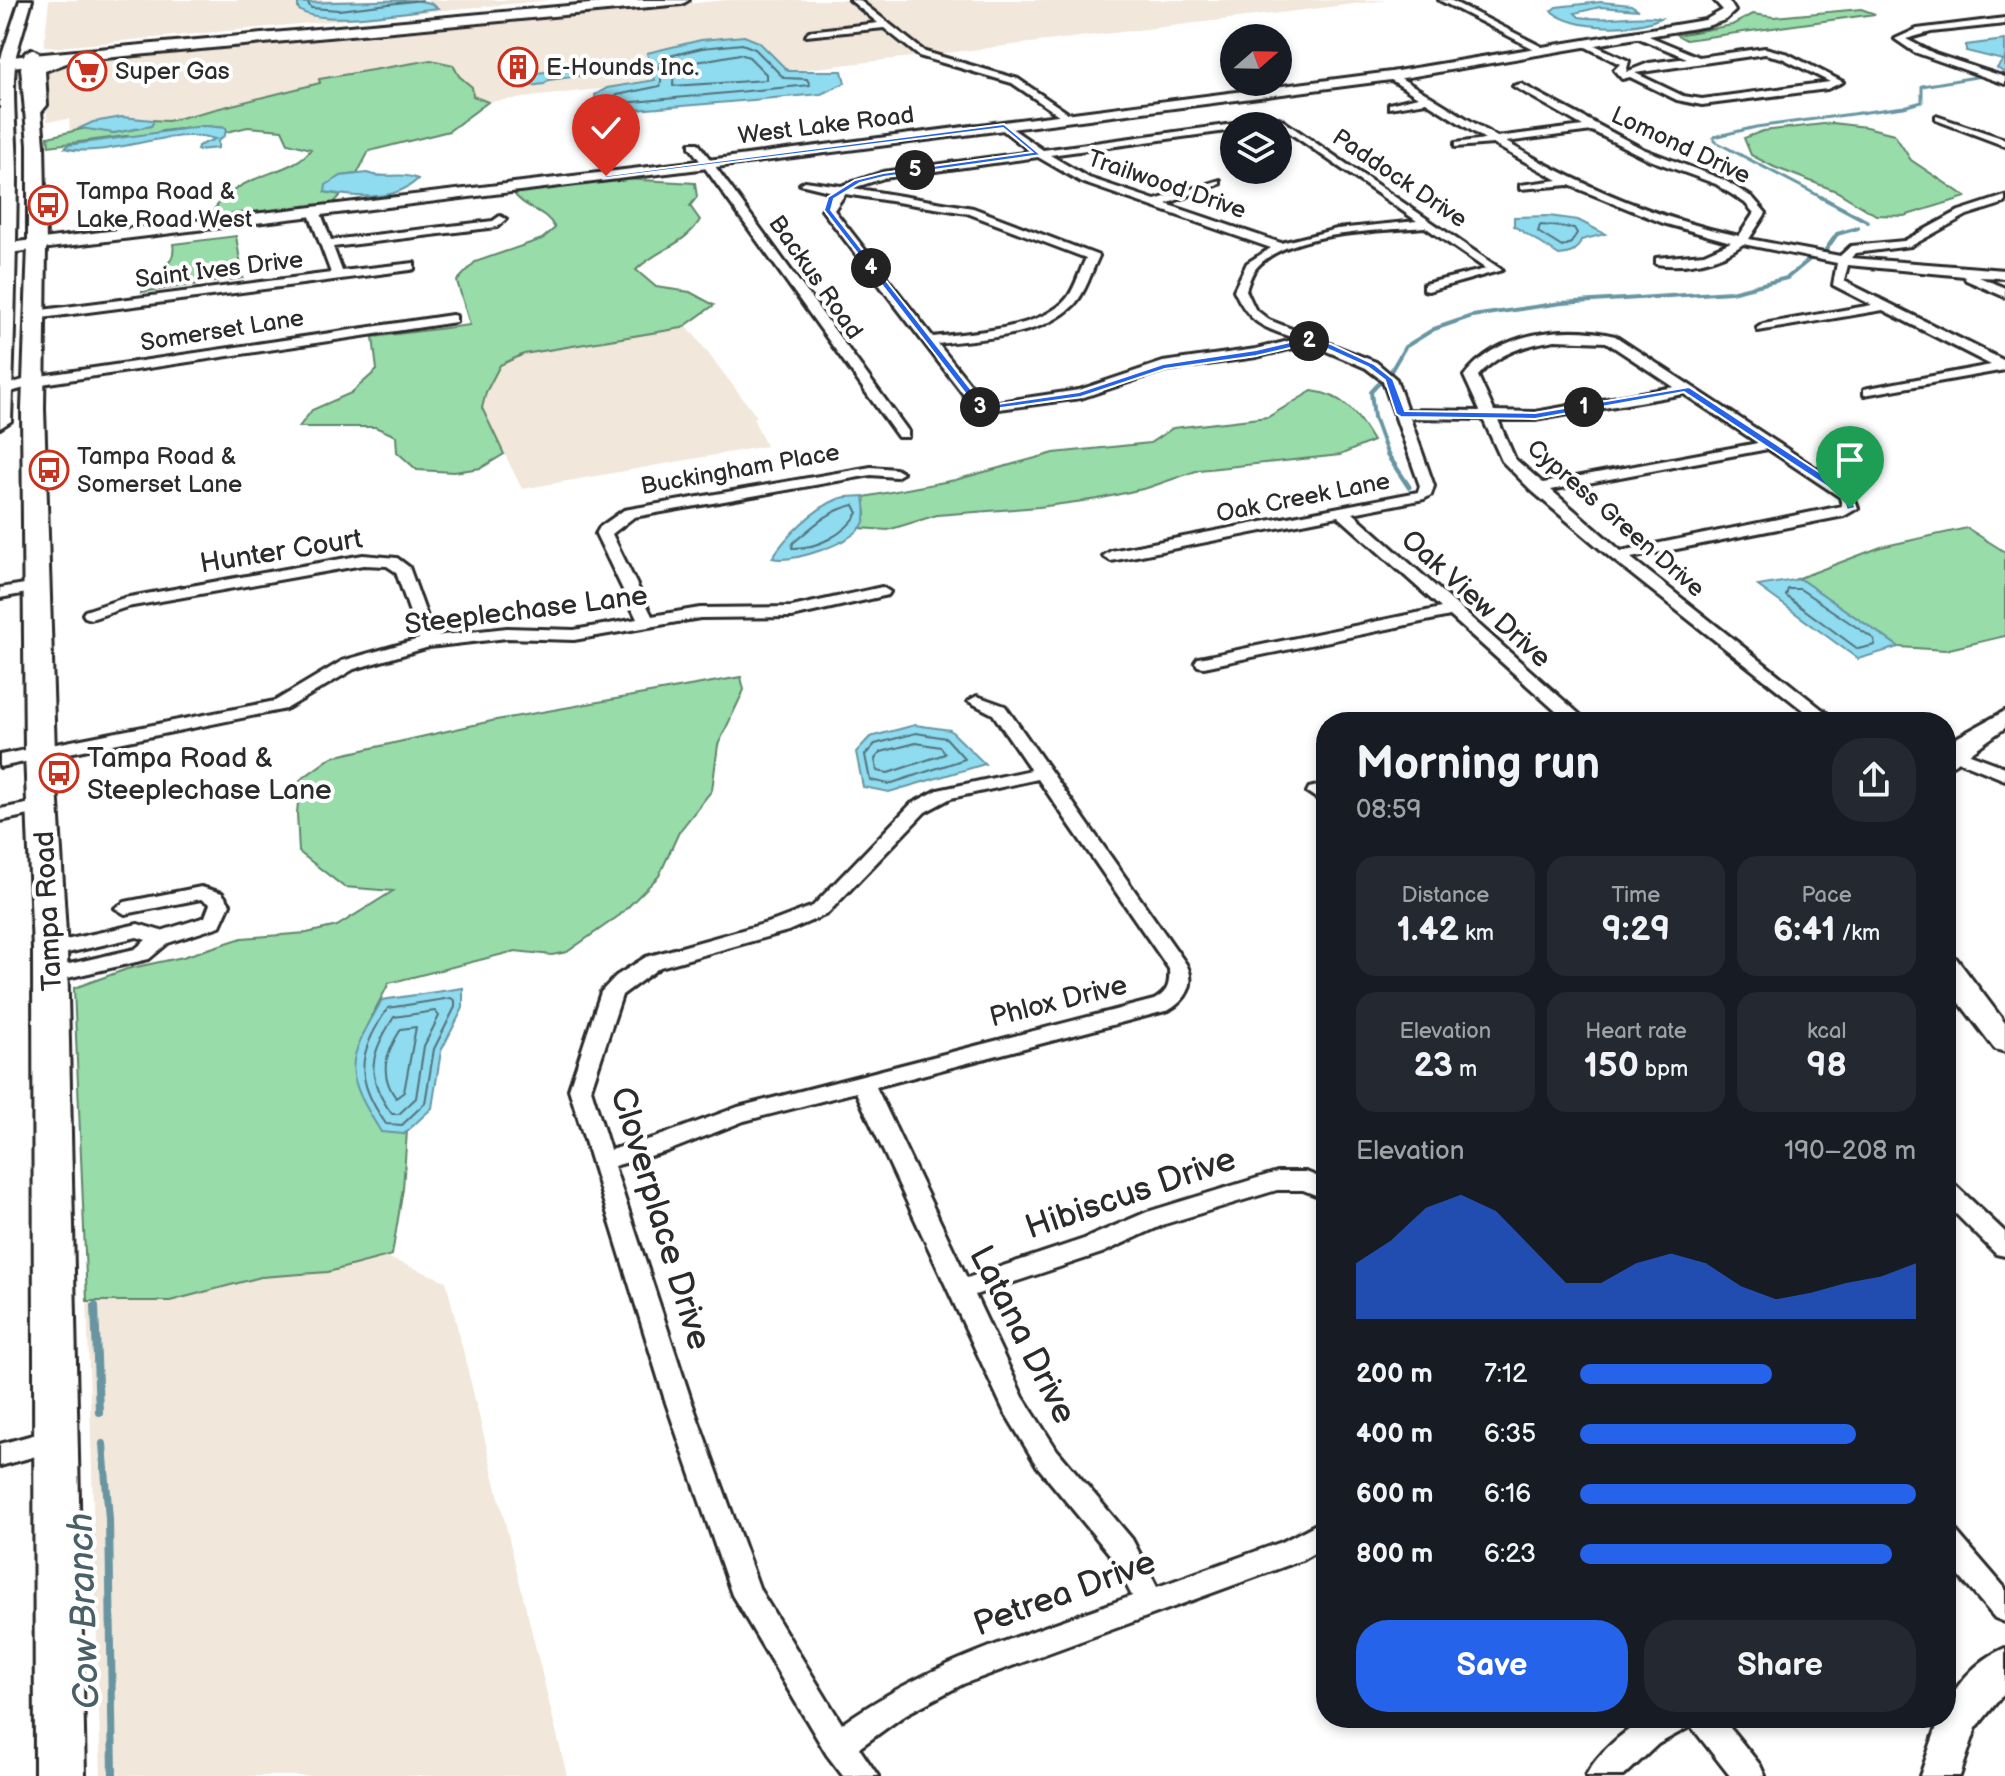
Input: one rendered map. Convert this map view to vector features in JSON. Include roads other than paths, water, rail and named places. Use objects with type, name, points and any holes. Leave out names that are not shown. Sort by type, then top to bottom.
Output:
[{"type":"highway","points":[[4,60],[33,50],[607,0]]},
{"type":"highway","points":[[33,111],[39,105],[37,68],[69,57],[682,0]]},
{"type":"highway","points":[[33,50],[69,57]]},
{"type":"main road","points":[[0,421],[4,60],[26,0]]},
{"type":"main road","name":"Tampa Road","points":[[33,50],[37,245],[33,381],[40,753],[50,962],[60,1776]]},
{"type":"main road","points":[[5,124],[24,128],[25,142],[36,152]]},
{"type":"street","points":[[854,0],[927,56],[1015,81],[1070,118]]},
{"type":"street","points":[[1443,0],[1545,51]]},
{"type":"street","name":"West Lake Road","points":[[4,248],[708,164],[1391,76],[1639,35],[1721,18],[1730,8],[1720,0]]},
{"type":"street","points":[[2005,21],[1986,26],[1914,31],[1900,39],[1912,49],[2005,81]]},
{"type":"street","points":[[809,34],[886,25]]},
{"type":"street","points":[[1639,35],[1697,59],[1765,51],[1785,56],[1838,82],[1702,102],[1680,98],[1630,74],[1638,68],[1697,59]]},
{"type":"street","points":[[1585,44],[1624,61],[1627,65],[1619,70],[1622,75],[1669,98]]},
{"type":"street","points":[[1391,76],[1569,182],[1662,218],[1744,240],[1844,259],[1963,273],[2005,274]]},
{"type":"street","name":"Lomond Drive","points":[[1518,86],[1641,153],[1740,194],[1760,213],[1744,240]]},
{"type":"street","points":[[1393,106],[1428,99]]},
{"type":"street","points":[[1940,118],[2005,143]]},
{"type":"street","name":"Trailwood Drive","points":[[1004,126],[1038,153],[1085,180],[1281,247]]},
{"type":"street","points":[[1459,145],[1593,128]]},
{"type":"street","points":[[1220,129],[883,175],[858,181],[844,189],[831,198],[828,210],[982,409],[1081,394],[1163,366],[1256,353],[1307,341]]},
{"type":"street","name":"Paddock Drive","points":[[1292,130],[1496,270],[1428,287]]},
{"type":"street","name":"Backus Road","points":[[694,145],[903,434]]},
{"type":"street","points":[[1156,204],[1216,182]]},
{"type":"street","points":[[1524,187],[1569,182]]},
{"type":"street","points":[[805,184],[969,210],[1093,256],[1069,304],[1054,314],[1018,328],[929,341]]},
{"type":"street","points":[[2004,366],[1837,282],[1844,259],[1855,248],[1910,243],[1963,213],[2005,199]]},
{"type":"street","points":[[314,211],[338,276]]},
{"type":"street","points":[[326,244],[497,224],[500,219]]},
{"type":"street","name":"Oak Creek Lane","points":[[1111,556],[1424,495],[1427,486],[1389,379],[1328,346],[1264,323],[1250,311],[1240,290],[1253,264],[1281,247],[1335,234],[1427,223]]},
{"type":"street","points":[[1660,261],[1710,258],[1744,240]]},
{"type":"street","name":"Saint Ives Drive","points":[[34,315],[410,266]]},
{"type":"street","points":[[1963,273],[2005,293]]},
{"type":"street","points":[[1763,328],[1886,306]]},
{"type":"street","name":"Somerset Lane","points":[[0,391],[33,381],[283,344],[352,330],[452,319]]},
{"type":"street","name":"Cypress Green Drive","points":[[1686,389],[1610,339],[1589,333],[1508,348],[1477,366],[1471,376],[1509,461],[1618,556],[1816,712]]},
{"type":"street","points":[[1869,392],[2004,366]]},
{"type":"street","points":[[1401,414],[1535,416],[1686,389],[1847,495],[1850,508],[1839,513],[1618,556]]},
{"type":"street","points":[[1537,488],[1769,445]]},
{"type":"street","name":"Buckingham Place","points":[[647,623],[604,534],[605,530],[629,513],[871,471],[896,473]]},
{"type":"street","name":"Oak View Drive","points":[[1342,512],[1568,712]]},
{"type":"street","name":"Hunter Court","points":[[91,614],[124,603],[348,563],[391,561],[403,570],[428,642]]},
{"type":"street","points":[[0,593],[37,587]]},
{"type":"street","name":"Steeplechase Lane","points":[[0,761],[280,705],[348,665],[428,642],[507,633],[574,635],[700,613],[809,610],[882,592]]},
{"type":"street","points":[[1204,662],[1452,611]]},
{"type":"street","name":"Phlox Drive","points":[[601,1161],[660,1145],[738,1115],[1161,1005],[1176,997],[1182,987],[1179,969],[999,710],[977,701]]},
{"type":"street","points":[[1956,753],[2005,718]]},
{"type":"street","points":[[1956,759],[2005,774]]},
{"type":"street","name":"Cloverplace Drive","points":[[862,1776],[838,1745],[747,1595],[678,1400],[580,1089],[612,992],[623,981],[653,962],[781,926],[820,910],[918,808],[945,794],[1041,773]]},
{"type":"street","points":[[0,815],[42,807]]},
{"type":"street","points":[[50,962],[142,954],[161,938],[201,928],[213,921],[220,904],[215,897],[201,893],[125,908]]},
{"type":"street","points":[[1956,979],[2005,1042]]},
{"type":"street","name":"Latana Drive","points":[[862,1081],[1013,1403],[1047,1458],[1122,1548],[1150,1602]]},
{"type":"street","name":"Hibiscus Drive","points":[[960,1290],[1093,1246],[1156,1218],[1277,1181],[1306,1181],[1316,1186]]},
{"type":"street","points":[[1956,1200],[2005,1247]]},
{"type":"street","points":[[0,1455],[55,1440]]},
{"type":"street","name":"Petrea Drive","points":[[838,1745],[895,1704],[953,1674],[1292,1551],[1316,1537]]},
{"type":"street","points":[[1956,1552],[2005,1609]]},
{"type":"street","points":[[1956,1727],[1973,1695],[2005,1666]]},
{"type":"street","points":[[1602,1776],[1647,1734],[1659,1728]]},
{"type":"street","points":[[1711,1728],[1749,1776]]},
{"type":"street","points":[[1940,1776],[1946,1746],[1956,1728]]},
{"type":"water","points":[[414,0],[438,8],[344,18],[309,15],[298,9],[298,3]]},
{"type":"water","points":[[1601,2],[1631,5],[1639,10],[1600,7],[1575,13],[1579,17],[1589,18],[1661,18],[1636,25],[1589,25],[1562,18],[1551,11],[1556,7]]},
{"type":"water","points":[[744,36],[759,42],[788,71],[842,71],[845,83],[821,94],[624,111],[598,110],[595,95],[607,88],[655,80],[647,53],[701,40]]},
{"type":"water","points":[[2005,40],[2005,73],[1997,68],[2003,60],[1966,51],[1966,45]]},
{"type":"water","points":[[590,67],[599,73],[529,86],[518,75]]},
{"type":"water","points":[[122,117],[152,120],[153,123],[151,126],[114,133],[80,128],[93,122]]},
{"type":"water","points":[[205,126],[226,128],[225,135],[218,141],[218,148],[197,150],[198,146],[215,139],[181,136],[99,150],[65,148],[68,145]]},
{"type":"water","points":[[367,173],[418,179],[408,187],[386,195],[325,192],[326,185],[341,176]]},
{"type":"water","points":[[1549,216],[1578,220],[1605,234],[1581,240],[1573,252],[1559,255],[1514,226],[1514,217]]},
{"type":"water","points":[[864,496],[865,520],[845,540],[806,555],[772,558],[810,516],[841,498]]},
{"type":"water","points":[[1800,579],[1899,647],[1858,659],[1758,586]]},
{"type":"water","points":[[915,725],[950,730],[985,764],[889,792],[863,787],[856,752],[870,737]]},
{"type":"water","points":[[463,988],[463,1008],[441,1051],[432,1108],[404,1134],[381,1132],[360,1094],[353,1066],[361,1038],[382,1000]]},
{"type":"waterway","points":[[1825,199],[1714,141],[1714,137],[1756,127],[1904,107],[1922,102],[1922,86],[1982,76]]},
{"type":"waterway","points":[[1821,197],[1868,222]]},
{"type":"waterway","points":[[1825,251],[1837,234],[1858,228]]},
{"type":"waterway","points":[[1391,371],[1405,347],[1434,329],[1472,316],[1562,303],[1731,292],[1787,278],[1810,259]]},
{"type":"waterway","points":[[1383,379],[1371,392],[1374,417],[1388,455]]},
{"type":"waterway","points":[[1388,455],[1409,487]]},
{"type":"waterway","name":"Cow Branch","points":[[95,1306],[99,1412]]},
{"type":"waterway","name":"Cow Branch","points":[[103,1444],[109,1519],[113,1776]]},
{"type":"place","name":"E-Hounds Inc.","points":[[518,67]]},
{"type":"place","name":"Super Gas","points":[[87,71]]},
{"type":"place","name":"Tampa Road & Lake Road West","points":[[48,205]]},
{"type":"place","name":"Tampa Road & Somerset Lane","points":[[49,470]]},
{"type":"place","name":"Tampa Road & Steeplechase Lane","points":[[59,773]]}]
